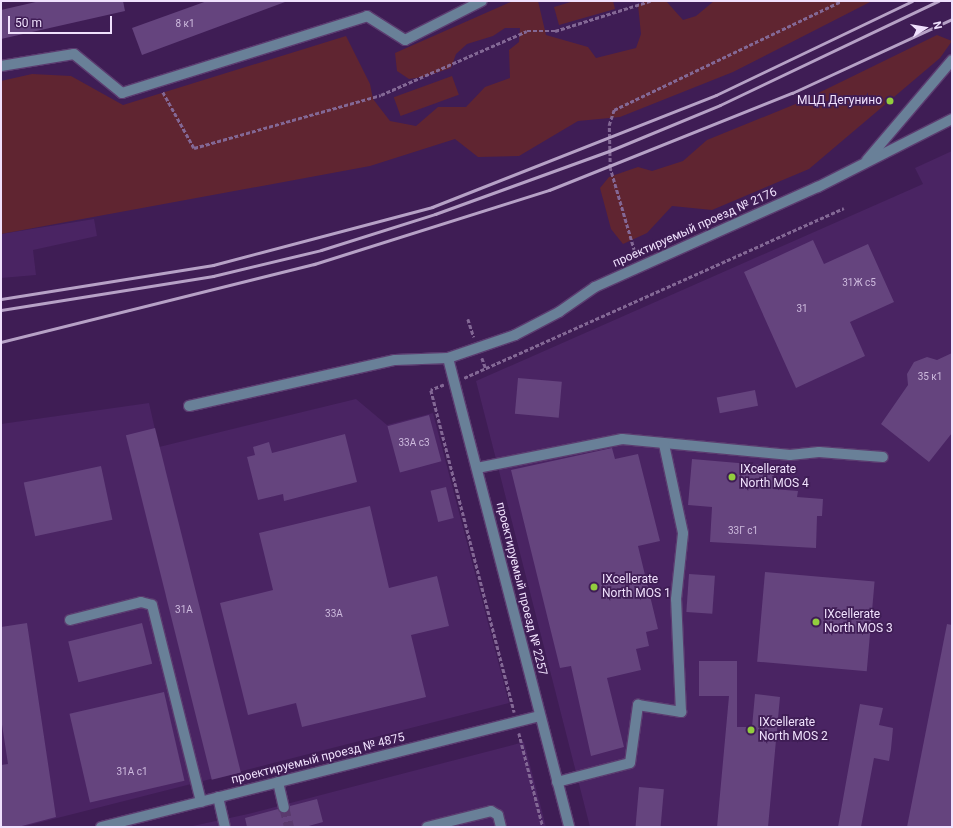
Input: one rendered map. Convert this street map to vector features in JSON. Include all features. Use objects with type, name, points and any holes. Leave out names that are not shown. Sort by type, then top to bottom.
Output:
[{"type":"street","points":[[1,66],[74,54],[122,92],[367,16],[405,40],[482,1]]},
{"type":"street","points":[[864,163],[952,60]]},
{"type":"street","name":"проектируемый проезд № 2176","points":[[189,406],[395,360],[448,358],[515,335],[559,312],[595,286],[639,268],[864,163],[952,119]]},
{"type":"street","name":"проектируемый проезд № 2257","points":[[448,358],[569,827]]},
{"type":"street","points":[[477,468],[622,438],[664,444],[790,455],[819,452],[883,457]]},
{"type":"street","points":[[558,782],[630,763],[638,705],[681,712],[676,598],[683,533],[664,444]]},
{"type":"street","points":[[70,620],[141,602],[152,605],[201,802]]},
{"type":"street","name":"проектируемый проезд № 4875","points":[[101,827],[540,716]]},
{"type":"street","points":[[278,782],[284,807]]},
{"type":"street","points":[[218,797],[225,827]]},
{"type":"street","points":[[427,827],[491,811],[498,815],[501,827]]},
{"type":"path","points":[[157,81],[194,148],[381,94],[527,31],[555,31],[650,1]]},
{"type":"path","points":[[639,268],[610,168],[609,125],[614,110],[841,1]]},
{"type":"shaded area","points":[[513,1],[538,1],[546,35],[588,47],[596,58],[636,48],[641,34],[638,5],[646,1],[666,1],[683,20],[696,16],[714,1],[872,1],[733,72],[620,117],[578,121],[519,156],[478,157],[455,139],[370,166],[1,234],[1,81],[32,74],[71,76],[123,105],[346,36],[370,84],[373,99],[390,121],[416,126],[438,107],[466,107],[485,87],[510,78],[509,50],[519,42],[520,28],[505,28],[493,36],[467,44],[456,54],[451,68],[423,77],[409,79],[397,71],[395,53]]},
{"type":"shaded area","points":[[574,1],[613,1],[615,9],[559,25],[554,7]]},
{"type":"shaded area","points":[[937,35],[952,41],[940,58],[809,169],[712,210],[672,206],[647,233],[623,244],[611,229],[600,188],[609,177],[638,167],[652,171],[683,161],[707,140],[798,103]]},
{"type":"shaded area","points":[[452,76],[459,95],[401,116],[394,97]]},
{"type":"shaded area","points":[[952,151],[952,827],[590,827],[476,381],[923,184],[915,168]]},
{"type":"shaded area","points":[[94,219],[97,236],[33,250],[36,275],[1,278],[1,234]]},
{"type":"shaded area","points":[[356,399],[387,425],[433,413],[509,703],[22,827],[1,827],[1,424],[149,403],[159,447]]},
{"type":"shaded area","points":[[524,742],[546,827],[188,827],[248,814]]},
{"type":"building","points":[[40,1],[123,1],[125,11],[1,39],[1,10]]},
{"type":"building","points":[[207,1],[285,2],[142,55],[132,28]]},
{"type":"building","points":[[813,240],[824,264],[868,244],[894,302],[850,322],[865,356],[796,388],[744,272]]},
{"type":"building","points":[[952,353],[952,433],[929,462],[881,424],[908,385],[907,374],[914,362],[927,357],[937,360]]},
{"type":"building","points":[[518,378],[562,382],[559,418],[515,414]]},
{"type":"building","points":[[755,390],[758,406],[720,413],[717,397]]},
{"type":"building","points":[[429,415],[441,461],[400,472],[387,426]]},
{"type":"building","points":[[155,428],[241,772],[212,780],[126,435]]},
{"type":"building","points":[[345,434],[357,482],[284,501],[283,494],[258,500],[247,457],[255,455],[253,447],[269,442],[272,453]]},
{"type":"building","name":"IXcellerate North MOS 1","points":[[612,448],[615,459],[638,454],[660,541],[638,546],[658,629],[646,632],[649,646],[636,649],[641,670],[607,678],[624,747],[591,756],[571,666],[560,668],[511,470]]},
{"type":"building","points":[[692,459],[774,466],[773,489],[798,491],[797,497],[823,499],[822,516],[817,516],[816,548],[710,542],[712,507],[688,505]]},
{"type":"building","points":[[101,466],[112,520],[35,536],[24,482]]},
{"type":"building","points":[[446,487],[454,518],[438,522],[430,491]]},
{"type":"building","points":[[370,506],[389,588],[437,576],[449,626],[411,635],[426,697],[302,727],[296,703],[248,715],[220,603],[273,590],[259,533]]},
{"type":"building","name":"IXcellerate North MOS 3","points":[[765,572],[875,582],[867,671],[757,662]]},
{"type":"building","points":[[689,574],[715,576],[712,614],[686,612]]},
{"type":"building","points":[[27,623],[56,817],[18,827],[1,827],[1,765],[8,764],[1,718],[1,627]]},
{"type":"building","points":[[142,623],[152,664],[78,682],[68,641]]},
{"type":"building","points":[[947,624],[952,625],[952,827],[907,827]]},
{"type":"building","name":"IXcellerate North MOS 2","points":[[699,661],[737,661],[737,727],[752,727],[755,694],[780,697],[768,827],[717,827],[729,696],[699,696]]},
{"type":"building","points":[[164,692],[184,781],[90,802],[69,714]]},
{"type":"building","points":[[860,704],[883,708],[879,725],[893,728],[889,761],[874,758],[861,827],[838,827]]},
{"type":"building","points":[[639,787],[664,789],[661,827],[636,827]]},
{"type":"building","points":[[317,799],[323,822],[305,827],[247,827],[245,818],[278,809],[286,813],[290,806]]},
{"type":"tunnel","points":[[284,807],[289,827]]},
{"type":"railway","points":[[1,299],[213,265],[432,207],[716,95],[912,1]]},
{"type":"railway","points":[[1,310],[213,276],[321,250],[435,214],[609,151],[720,105],[938,1]]},
{"type":"railway","points":[[1,342],[314,264],[549,190],[792,93],[952,19]]},
{"type":"place","name":"МЦД Дегунино","points":[[890,101]]},
{"type":"place","name":"IXcellerate North MOS 4","points":[[732,477]]},
{"type":"place","name":"IXcellerate North MOS 1","points":[[594,587]]},
{"type":"place","name":"IXcellerate North MOS 3","points":[[816,622]]},
{"type":"place","name":"IXcellerate North MOS 2","points":[[751,730]]}]
